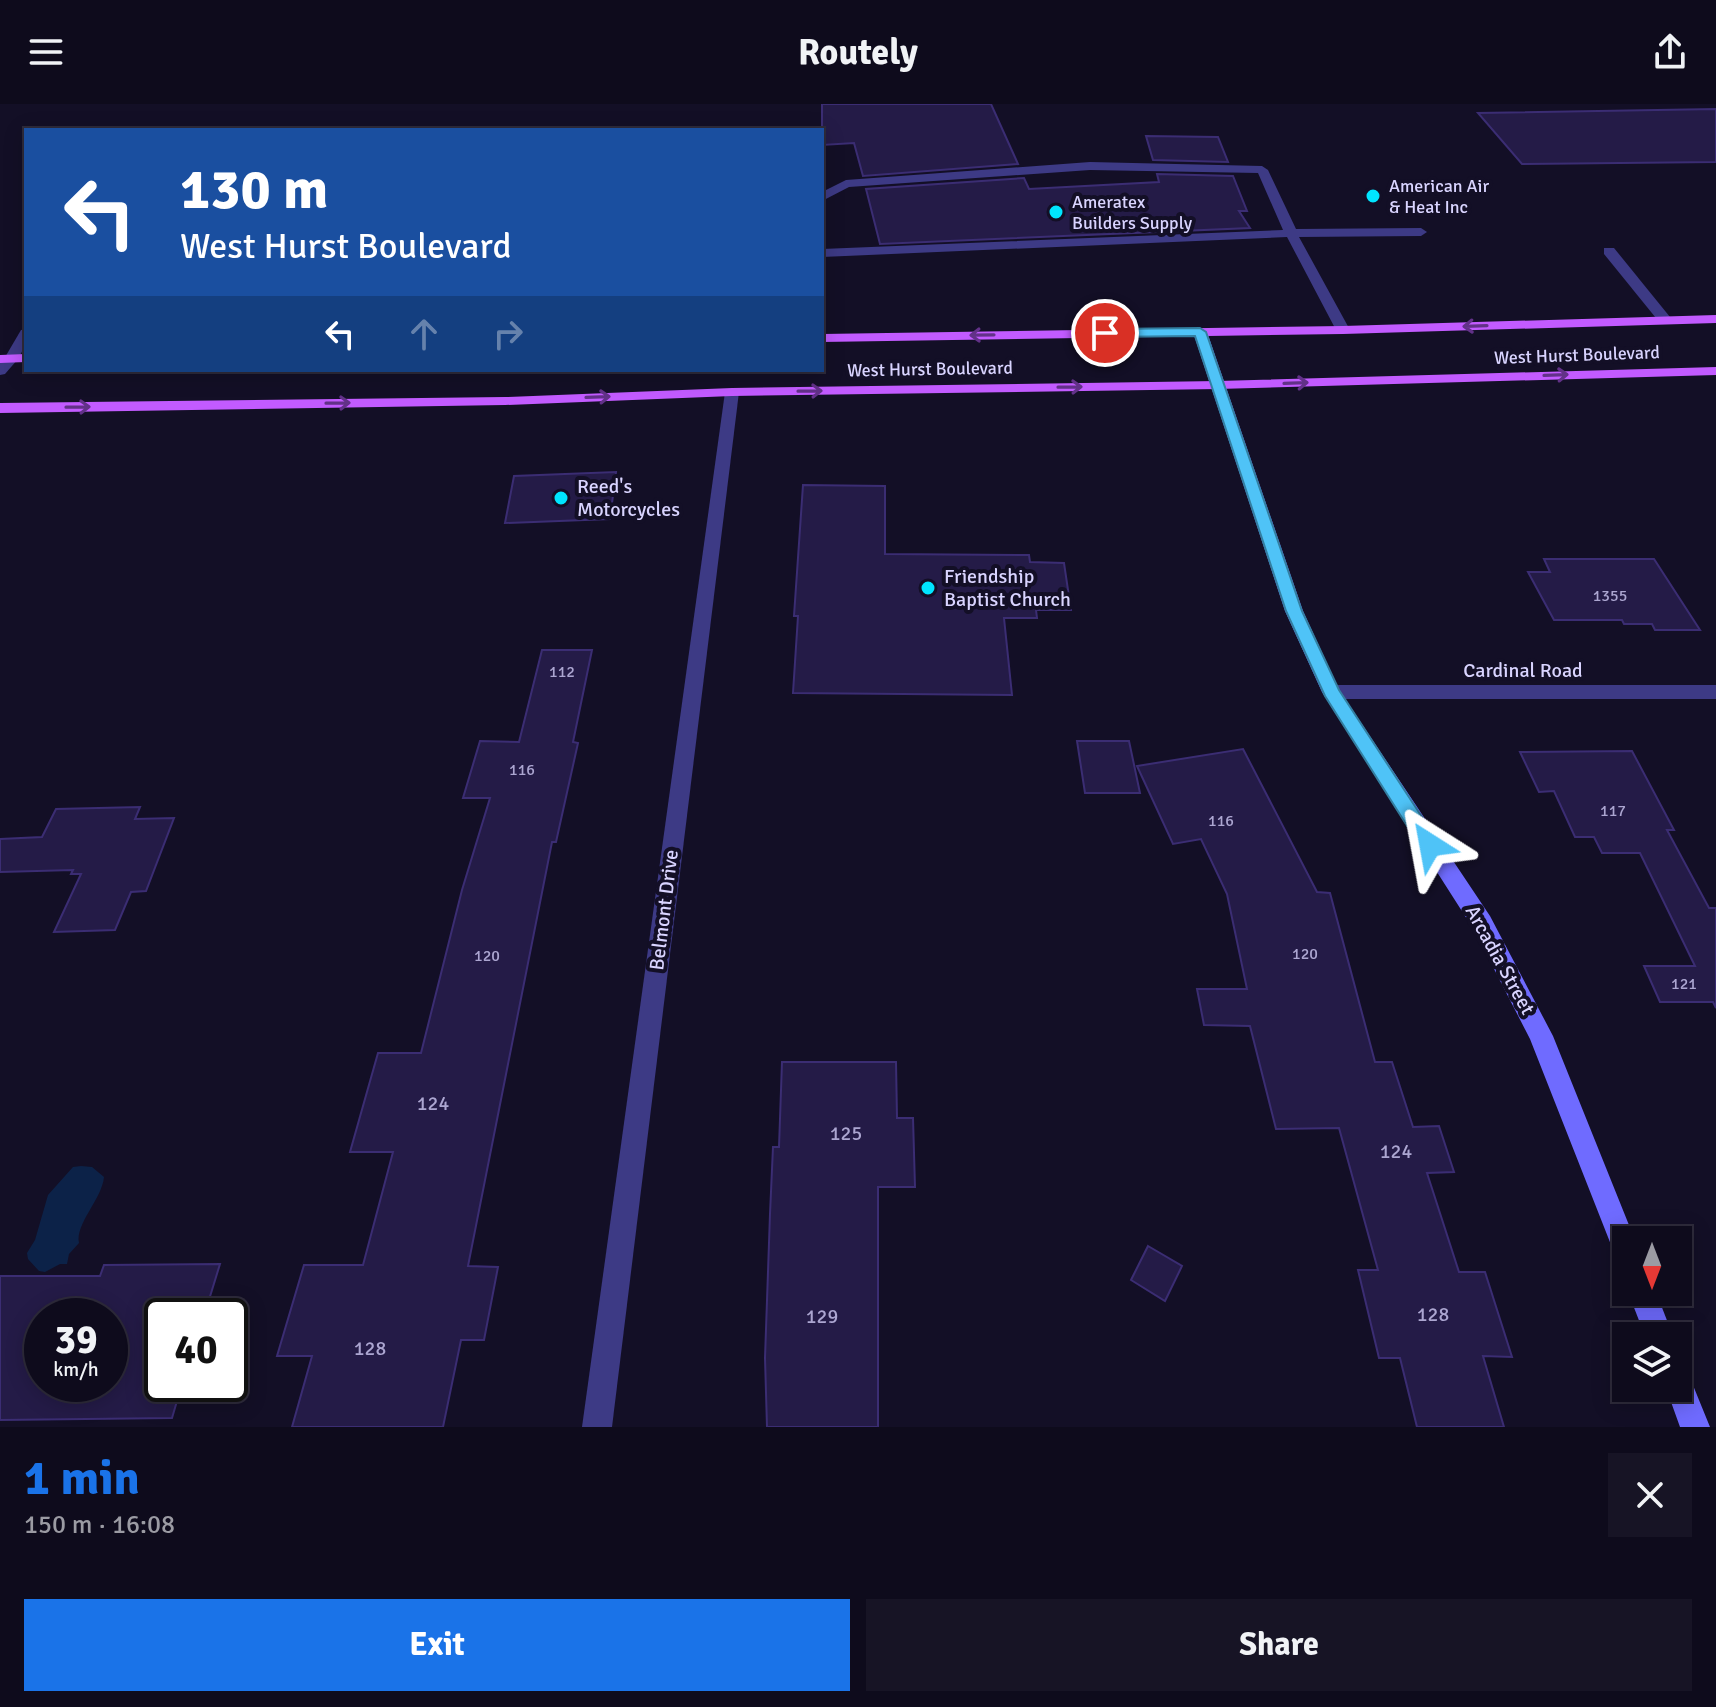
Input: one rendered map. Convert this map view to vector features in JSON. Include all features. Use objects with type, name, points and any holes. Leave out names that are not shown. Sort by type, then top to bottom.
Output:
[{"type":"main road","name":"West Hurst Boulevard","points":[[824,338],[1343,330],[1716,319]]},
{"type":"main road","name":"West Hurst Boulevard","points":[[0,408],[505,401],[732,392],[1218,385],[1716,371]]},
{"type":"street","points":[[824,196],[846,184],[1090,166],[1262,170],[1291,233],[1343,330]]},
{"type":"street","points":[[824,253],[1291,233],[1421,232]]},
{"type":"street","points":[[1609,251],[1665,320]]},
{"type":"street","name":"Arcadia Street","points":[[1200,332],[1294,611],[1331,692],[1482,923],[1541,1036],[1616,1226]]},
{"type":"street","points":[[0,371],[12,359],[24,337]]},
{"type":"street","name":"Belmont Drive","points":[[597,1427],[732,392]]},
{"type":"street","name":"Cardinal Road","points":[[1331,692],[1716,692]]},
{"type":"street","points":[[1685,1402],[1695,1427]]},
{"type":"water","points":[[73,1167],[92,1167],[104,1177],[99,1194],[67,1264],[45,1272],[39,1271],[28,1259],[27,1253],[35,1240],[48,1195]]},
{"type":"building","points":[[822,104],[991,104],[1018,164],[863,176],[854,143],[824,145]]},
{"type":"building","points":[[1716,109],[1716,162],[1522,164],[1478,113]]},
{"type":"building","points":[[1146,136],[1218,137],[1228,162],[1153,160]]},
{"type":"building","name":"Ameratex Builders Supply","points":[[1157,174],[1233,176],[1247,211],[1239,211],[1250,228],[880,244],[866,189],[1024,178],[1029,189],[1159,182]]},
{"type":"building","name":"Reed's Motorcycles","points":[[616,472],[610,519],[505,523],[514,476]]},
{"type":"building","name":"Friendship Baptist Church","points":[[803,485],[885,486],[885,554],[1029,555],[1030,562],[1064,563],[1071,610],[1036,610],[1037,618],[1004,618],[1012,695],[793,693],[798,616],[794,616]]},
{"type":"building","points":[[1544,559],[1654,559],[1700,630],[1655,630],[1652,624],[1624,624],[1622,620],[1554,620],[1528,572],[1550,572]]},
{"type":"building","points":[[542,650],[592,650],[573,742],[578,743],[556,842],[552,842],[468,1266],[498,1267],[484,1340],[461,1340],[443,1427],[292,1427],[312,1356],[277,1356],[304,1265],[363,1265],[393,1152],[350,1152],[378,1053],[421,1053],[462,890],[490,798],[463,798],[480,741],[519,742]]},
{"type":"building","points":[[1077,741],[1129,741],[1140,793],[1085,793]]},
{"type":"building","points":[[1243,749],[1317,892],[1330,893],[1375,1062],[1392,1062],[1413,1127],[1439,1126],[1454,1172],[1427,1173],[1459,1272],[1485,1272],[1512,1357],[1483,1356],[1504,1427],[1417,1427],[1400,1358],[1379,1358],[1358,1270],[1378,1270],[1339,1128],[1276,1129],[1250,1026],[1204,1025],[1197,989],[1247,989],[1227,894],[1201,839],[1173,844],[1137,766]]},
{"type":"building","points":[[1632,751],[1674,830],[1667,830],[1709,908],[1716,908],[1716,1008],[1713,1002],[1660,1002],[1644,966],[1695,966],[1640,853],[1602,853],[1594,837],[1575,837],[1554,791],[1539,792],[1520,752]]},
{"type":"building","points":[[140,807],[135,819],[174,818],[146,891],[131,892],[115,930],[54,932],[81,874],[71,874],[73,870],[0,872],[0,839],[42,837],[56,809]]},
{"type":"building","points":[[782,1062],[896,1062],[897,1118],[913,1118],[915,1187],[878,1187],[878,1427],[767,1427],[765,1358],[770,1214],[773,1147],[779,1147]]},
{"type":"building","points":[[1148,1246],[1182,1266],[1165,1301],[1131,1280]]},
{"type":"building","points":[[220,1264],[210,1298],[144,1298],[144,1402],[177,1402],[172,1418],[0,1420],[0,1276],[100,1276],[104,1265]]},
{"type":"place","name":"American Air & Heat Inc","points":[[1373,196]]},
{"type":"place","name":"Ameratex Builders Supply","points":[[1056,212]]},
{"type":"place","name":"Reed's Motorcycles","points":[[561,498]]},
{"type":"place","name":"Friendship Baptist Church","points":[[928,588]]},
{"type":"route","points":[[1105,333],[1200,332],[1294,611],[1331,692],[1430,845]]}]
